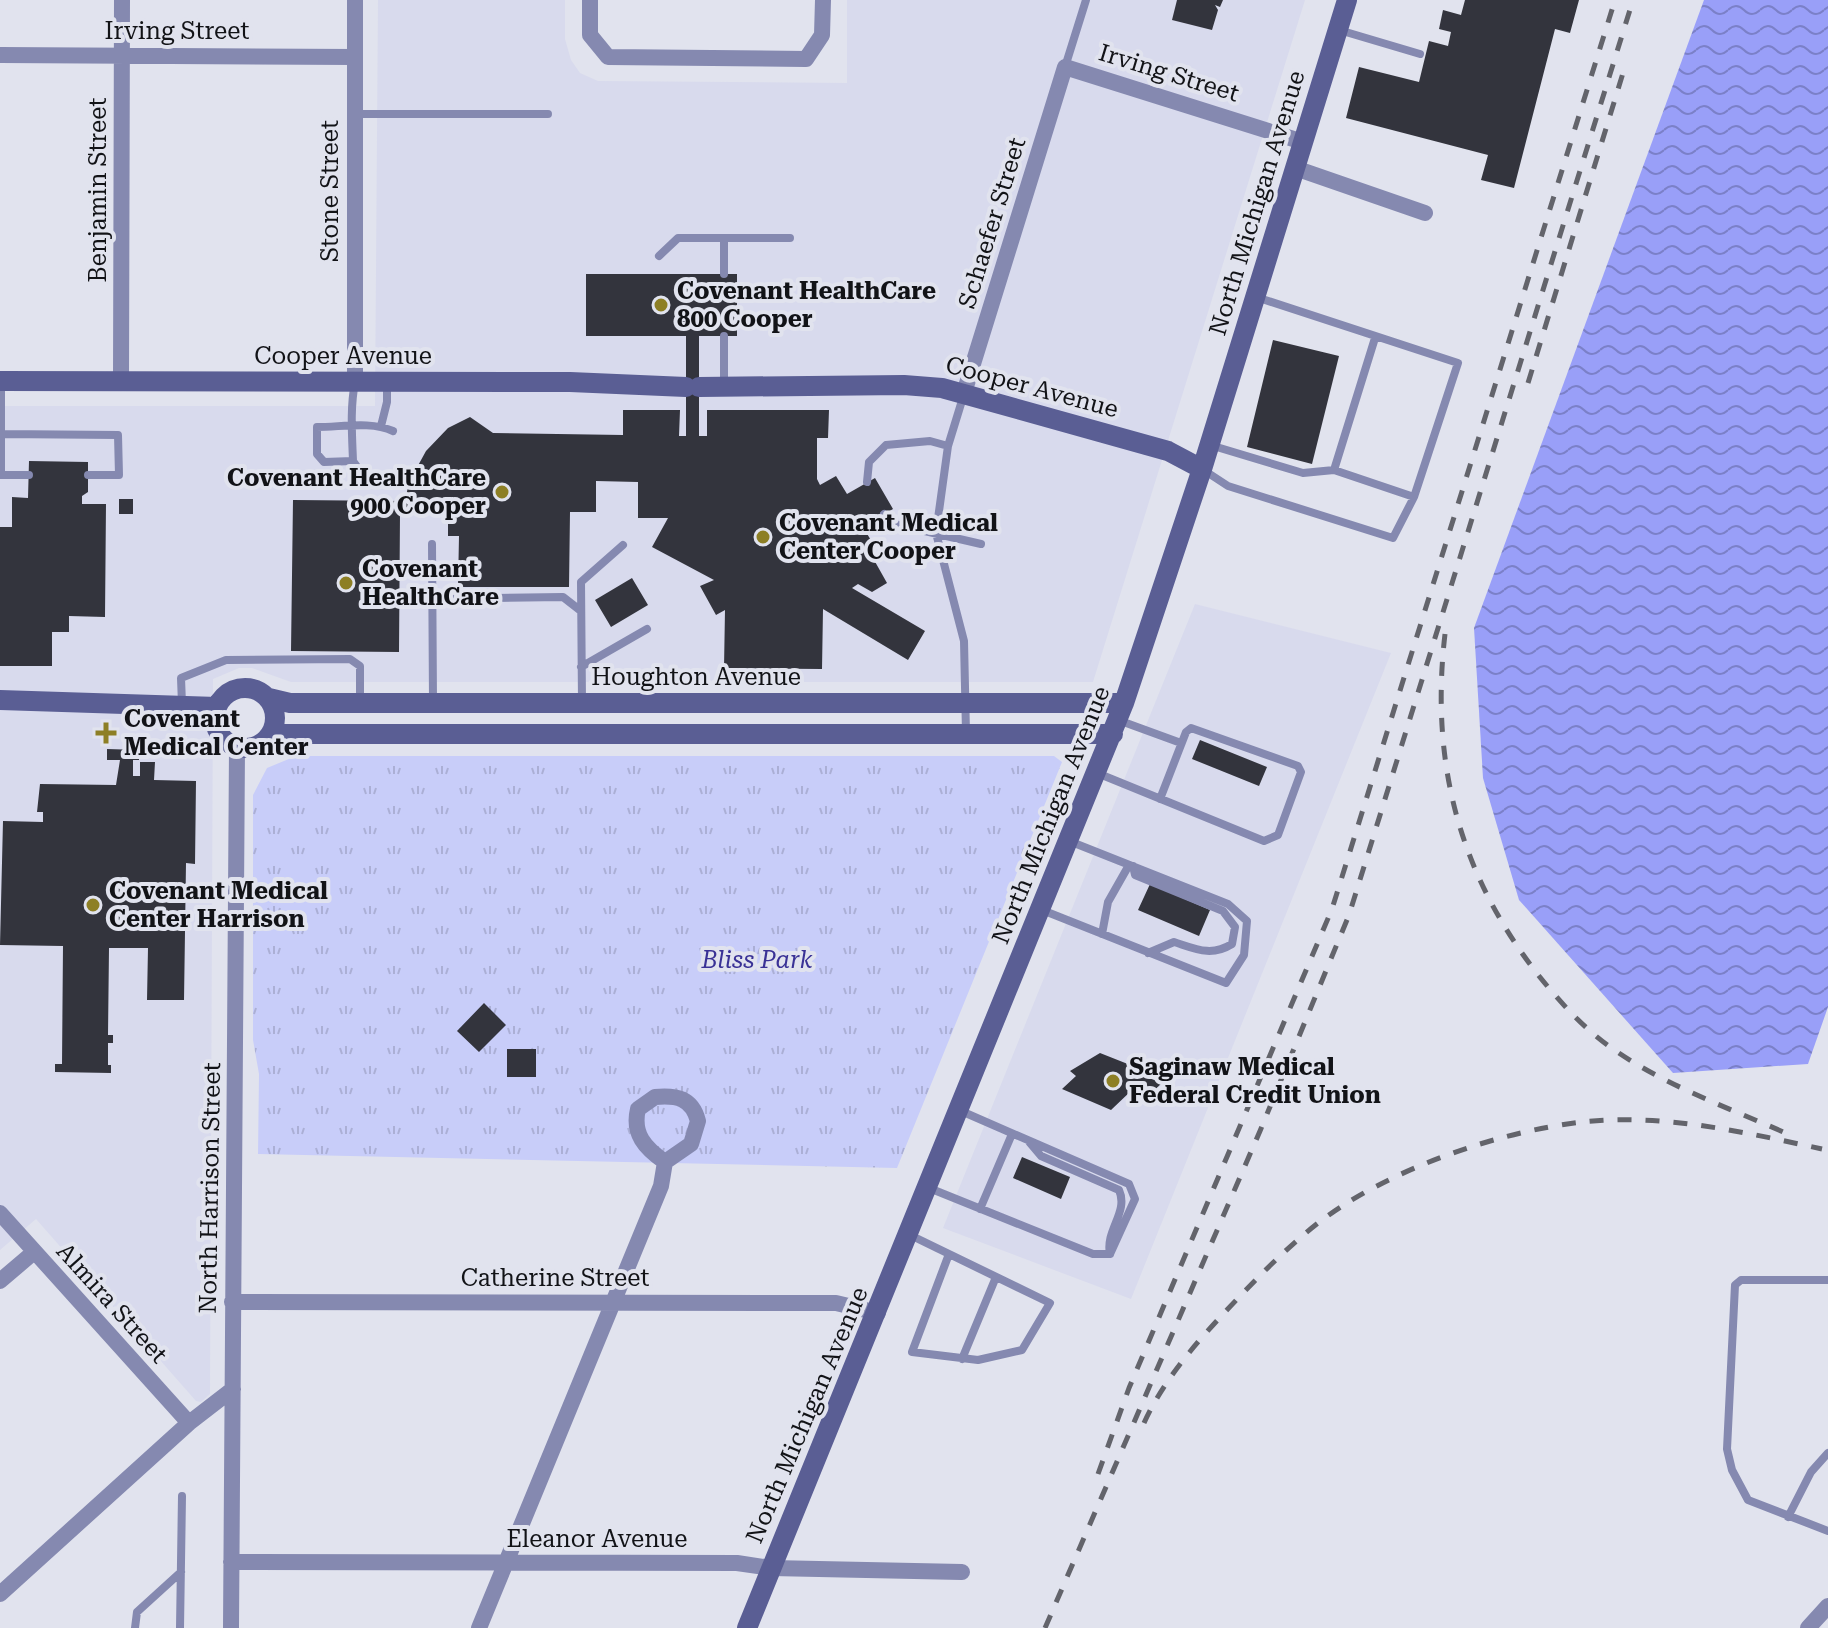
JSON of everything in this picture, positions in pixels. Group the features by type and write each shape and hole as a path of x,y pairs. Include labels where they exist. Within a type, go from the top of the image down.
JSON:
{"street":[{"name":"Benjamin Street","path":"121,381 122,0"},
{"name":"Stone Street","path":"355,0 355,382"},
{"path":"590,0 590,35 608,57 806,59 822,35 823,0"},
{"name":"North Michigan Avenue","path":"747,1628 910,1235 1118,719 1202,469 1347,0"},
{"name":"Irving Street","path":"0,55 354,57"},
{"name":"Irving Street","path":"1065,67 1303,142"},
{"name":"Schaefer Street","path":"964,393 1065,67"},
{"path":"1295,168 1425,213"},
{"name":"Cooper Avenue","path":"0,381 692,387 904,385 964,393 1168,451 1202,469"},
{"path":"246,688 269,698 276,722 271,734 252,748 237,748 221,737 216,721 217,707 225,696 246,688"},
{"name":"Houghton Avenue","path":"269,698 290,703 967,703 1118,719"},
{"path":"0,700 217,707"},
{"path":"271,734 966,733 1118,719"},
{"name":"North Harrison Street","path":"231,1628 237,748"},
{"path":"479,1628 661,1186 665,1162"},
{"name":"Almira Street","path":"0,1213 189,1423"},
{"path":"0,1281 34,1252"},
{"name":"Catherine Street","path":"232,1302 836,1303 878,1313"},
{"path":"0,1594 189,1423 233,1389"},
{"name":"Eleanor Avenue","path":"231,1562 737,1563 771,1568 962,1572"},
{"path":"1808,1628 1828,1606"}],"lane":[{"path":"1065,67 1086,0"},
{"path":"1338,29 1420,54"},
{"path":"354,114 548,114"},
{"path":"659,256 678,238 790,238"},
{"path":"724,238 724,274"},
{"path":"1202,469 1228,486 1393,538 1414,497 1458,363 1255,297"},
{"path":"724,336 724,387"},
{"path":"1334,470 1375,338"},
{"path":"0,381 0,475 29,475"},
{"path":"355,382 353,461 363,475 400,474"},
{"path":"381,426 387,402 387,382"},
{"path":"964,393 948,446 936,533 964,641 966,733"},
{"path":"353,461 324,462 317,454 317,427 381,426 393,431"},
{"path":"0,434 118,435 119,475 88,475"},
{"path":"867,482 869,462 886,445 917,441 948,446"},
{"path":"1209,445 1303,473 1334,470 1414,497"},
{"path":"884,514 890,523 981,544"},
{"path":"432,544 433,703"},
{"path":"582,703 581,582 623,545"},
{"path":"432,599 563,597 581,611"},
{"path":"581,667 647,629"},
{"path":"182,704 181,678 226,660 350,659 360,666 361,703"},
{"path":"1118,719 1181,743"},
{"path":"1097,773 1160,799 1264,841 1278,835 1301,776 1298,766 1198,728 1186,732 1160,799"},
{"path":"1041,910 1226,983 1244,955 1247,921 1228,904 1069,841"},
{"path":"1102,934 1108,902 1131,865"},
{"path":"1131,865 1135,875 1223,911 1235,927 1232,944 1221,950 1208,953 1174,942 1148,953"},
{"path":"960,1111 1129,1184 1135,1199 1110,1254"},
{"path":"980,1209 1012,1134"},
{"path":"1027,1139 1041,1156 1119,1190 1122,1207 1107,1241 1110,1254"},
{"path":"929,1188 1093,1254 1110,1254"},
{"path":"910,1235 1050,1303 1022,1350 978,1360 912,1352 949,1254"},
{"path":"962,1359 996,1277"},
{"path":"1828,1280 1741,1280 1735,1285 1730,1460 1748,1500 1828,1531"},
{"path":"1788,1517 1811,1472 1828,1453"},
{"path":"180,1628 182,1496"},
{"path":"135,1628 137,1612 181,1572"}],"shaded area":[{"name":"Covenant Medical Center","path":"378,0 565,0 565,39 571,60 580,73 598,81 847,83 847,0 1305,0 1093,682 291,682 252,668 239,668 213,679 210,1394 201,1402 196,1401 36,1219 0,1250 0,406 375,406"},
{"path":"1195,604 1391,653 1131,1299 943,1228"}],"green space":[{"name":"Bliss Park","path":"296,756 1054,756 1062,762 897,1168 258,1154 259,1074 253,1040 253,795 267,768"}],"water":[{"path":"1704,0 1828,0 1828,1007 1808,1064 1673,1073 1519,900 1483,778 1474,628"}],"building":[{"path":"1177,0 1223,0 1220,7 1215,5 1218,10 1212,30 1172,20"},
{"path":"1465,0 1579,0 1570,33 1555,29 1514,188 1481,180 1488,155 1346,118 1359,67 1419,82 1429,41 1448,46 1451,32 1439,29 1443,10 1461,15"},
{"path":"586,274 737,274 737,336 699,336 699,436 707,436 707,410 829,410 828,438 817,438 817,479 820,485 836,476 847,494 875,478 893,509 863,527 875,547 869,551 887,583 872,592 858,584 852,588 925,631 908,660 823,609 822,669 724,668 725,610 716,615 700,586 714,580 652,547 668,518 638,518 638,482 596,481 596,512 570,512 569,587 458,587 459,536 448,536 448,514 400,513 399,652 291,651 293,500 405,501 409,482 426,451 448,428 470,417 493,433 623,435 623,410 680,410 679,436 686,436 686,336 586,336"},
{"path":"1273,340 1339,356 1312,464 1247,447"},
{"path":"29,461 88,462 88,492 82,496 82,504 106,504 105,617 69,616 69,632 52,632 52,666 0,666 0,527 12,527 12,497 28,498"},
{"path":"119,499 133,499 133,514 119,514"},
{"path":"632,578 648,605 611,627 595,600"},
{"path":"1200,740 1267,767 1259,786 1192,759"},
{"name":"Covenant Medical Center Harrison","path":"107,749 139,750 139,760 133,760 133,776 140,776 140,762 155,762 154,780 196,781 195,864 186,863 184,1000 147,1000 148,948 109,948 108,1035 113,1035 113,1043 108,1043 108,1065 111,1065 111,1073 55,1072 55,1064 62,1064 63,946 0,945 3,821 43,822 43,812 37,812 40,784 116,785 120,760 107,760"},
{"path":"1150,884 1210,910 1199,936 1138,910"},
{"path":"484,1003 506,1025 479,1052 457,1031"},
{"path":"507,1049 536,1049 536,1077 507,1077"},
{"name":"Saginaw Medical Federal Credit Union","path":"1100,1053 1153,1074 1149,1078 1162,1083 1147,1097 1132,1090 1111,1110 1062,1089 1076,1076 1070,1071"},
{"path":"1022,1157 1070,1177 1061,1199 1013,1178"}],"railway":[{"path":"1098,1474 1129,1388 1332,909 1615,0"},
{"path":"1045,1628 1260,1131 1349,915 1633,0"},
{"path":"1528,383 1623,73"},
{"path":"1445,634 1441,681 1442,727 1456,815 1488,898 1511,937 1564,1006 1613,1049 1676,1085 1788,1134"},
{"path":"1144,1423 1160,1392 1191,1350 1294,1243 1346,1204 1409,1170 1479,1144 1514,1135 1549,1127 1612,1120 1703,1126 1822,1149"}],"place":[{"name":"Covenant HealthCare 800 Cooper","path":"661,305"},
{"name":"Covenant HealthCare 900 Cooper","path":"502,492"},
{"name":"Covenant Medical Center Cooper","path":"763,537"},
{"name":"Covenant HealthCare","path":"346,583"},
{"name":"Covenant Medical Center","path":"106,733"},
{"name":"Covenant Medical Center Harrison","path":"93,905"},
{"name":"Saginaw Medical Federal Credit Union","path":"1113,1081"}]}
